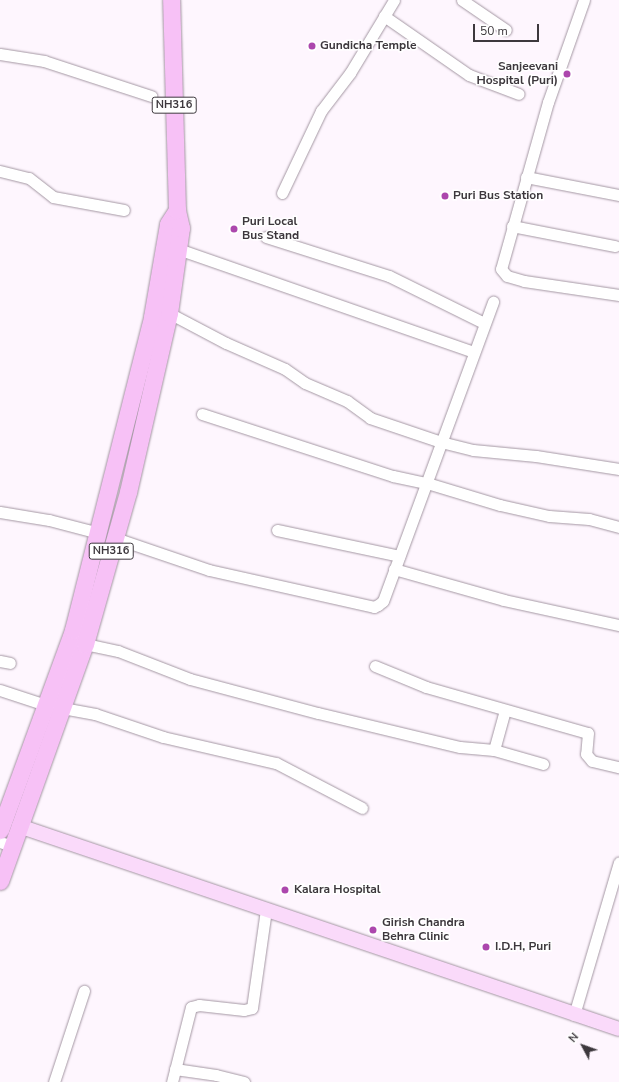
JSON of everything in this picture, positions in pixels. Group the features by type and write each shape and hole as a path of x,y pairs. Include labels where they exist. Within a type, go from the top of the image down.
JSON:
{"highway":[{"name":"NH316","path":"0,881 6,844 19,826 54,706 73,630 107,535 128,492 169,313 181,228 177,210 171,0"},
{"name":"NH316","path":"0,830 54,706 85,644 152,317 168,224 177,210"}],"main road":[{"path":"19,826 619,1029"}],"street":[{"path":"282,193 321,111 350,73 394,0"},
{"path":"462,0 506,30"},
{"path":"584,0 557,73 501,264 501,269 507,276 524,281 619,295"},
{"path":"384,16 469,75 519,94"},
{"path":"0,54 44,61 151,96"},
{"path":"0,171 28,178 53,197 124,210"},
{"path":"526,177 619,195"},
{"path":"512,226 615,246"},
{"path":"266,237 389,276 484,324"},
{"path":"178,249 474,352"},
{"path":"0,512 49,520 107,535 209,570 374,607 383,601 493,302"},
{"path":"169,313 226,343 285,369 305,383 347,401 370,418 441,442 473,450 536,456 619,469"},
{"path":"202,414 393,476 427,482 500,505 549,516 589,519 619,527"},
{"path":"277,530 399,556"},
{"path":"394,569 504,600 619,625"},
{"path":"85,644 118,651 190,679 318,713 460,747 494,750 543,764"},
{"path":"375,666 426,687 588,733 586,754 592,761 619,767"},
{"path":"0,690 54,706 95,714 163,737 276,763 362,808"},
{"path":"494,750 505,710"},
{"path":"574,1015 619,862"},
{"path":"172,1082 191,1007 199,1005 244,1010 252,1008 266,910"},
{"path":"54,1082 84,991"},
{"path":"175,1069 216,1075 244,1082"}],"place":[{"name":"Gundicha Temple","path":"312,46"},
{"name":"Sanjeevani Hospital (Puri)","path":"567,74"},
{"name":"Puri Bus Station","path":"445,196"},
{"name":"Puri Local Bus Stand","path":"234,229"},
{"name":"Kalara Hospital","path":"285,890"},
{"name":"Girish Chandra Behra Clinic","path":"373,930"},
{"name":"I.D.H, Puri","path":"486,947"}]}
